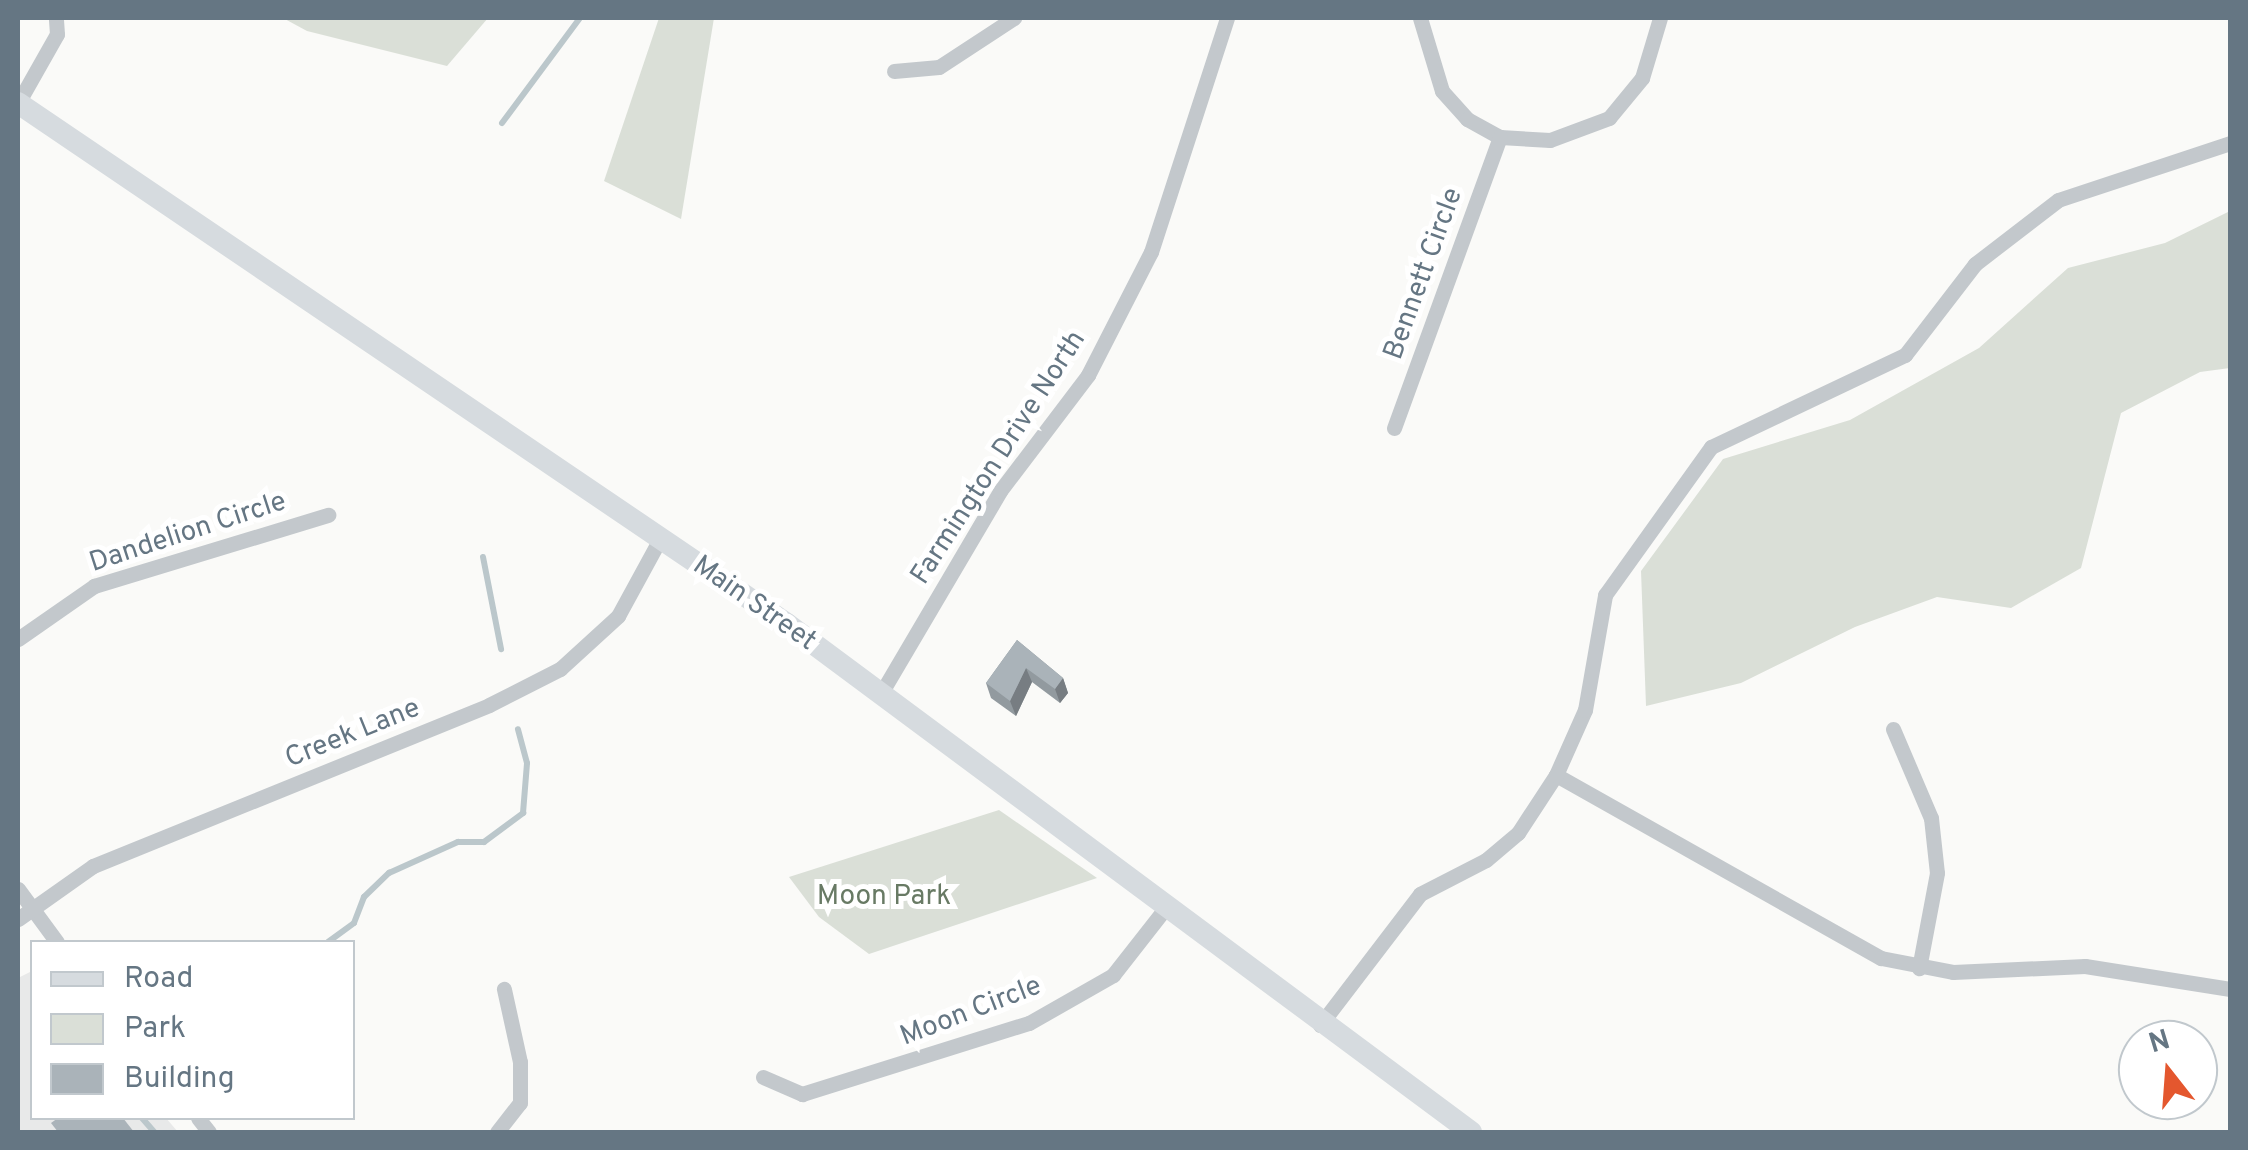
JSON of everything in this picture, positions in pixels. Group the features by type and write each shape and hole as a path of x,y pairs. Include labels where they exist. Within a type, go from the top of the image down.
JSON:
{"main road":[{"name":"Main Street","path":"18,103 660,539 880,695 1164,910 1471,1132"}],"street":[{"path":"18,103 57,34 56,18"},
{"path":"894,72 939,68 1014,18"},
{"name":"Farmington Drive North","path":"880,695 1000,491 1088,375 1151,252 1187,157 1227,18"},
{"path":"1420,18 1442,91 1467,119 1500,137 1550,140 1609,118 1642,78 1660,18"},
{"name":"Bennett Circle","path":"1394,428 1500,137"},
{"path":"1320,1025 1420,894 1486,860 1518,833 1556,775 1585,710 1606,595 1711,447 1905,356 1975,264 2058,200 2230,143"},
{"name":"Dandelion Circle","path":"18,640 94,586 328,515"},
{"name":"Creek Lane","path":"18,919 31,906 93,866 490,705 560,669 618,616 660,539"},
{"path":"1893,729 1932,818 1936,854 1919,968"},
{"path":"1556,775 1882,958 1919,968 2084,966 2230,988"},
{"path":"18,889 56,940"},
{"name":"Moon Circle","path":"763,1077 802,1094 1028,1022 1113,975 1164,910"},
{"path":"497,1132 520,1104 520,1062 504,989"}],"shaded area":[{"path":"30,972 30,1120 168,1120 178,1132 18,1132 18,978"}],"green space":[{"path":"283,18 488,18 447,66 307,31"},
{"path":"659,18 714,18 681,219 604,181"},
{"path":"2230,211 2230,368 2200,372 2121,413 2081,568 2011,608 1937,597 1855,627 1741,683 1646,706 1641,571 1723,459 1850,420 1979,348 2068,268 2165,243"},
{"name":"Moon Park","path":"999,810 1097,878 869,954 819,917 789,877"}],"building":[{"path":"1017,640 1063,678 1055,689 1026,668 1010,701 986,683"},
{"path":"125,1120 134,1132 58,1132 51,1123"}],"waterway":[{"path":"502,123 580,18"},
{"path":"483,557 501,649"},
{"path":"331,940 354,923 364,897 389,873 458,842 484,842 523,813 527,763 518,729"},
{"path":"144,1120 154,1132"}]}
